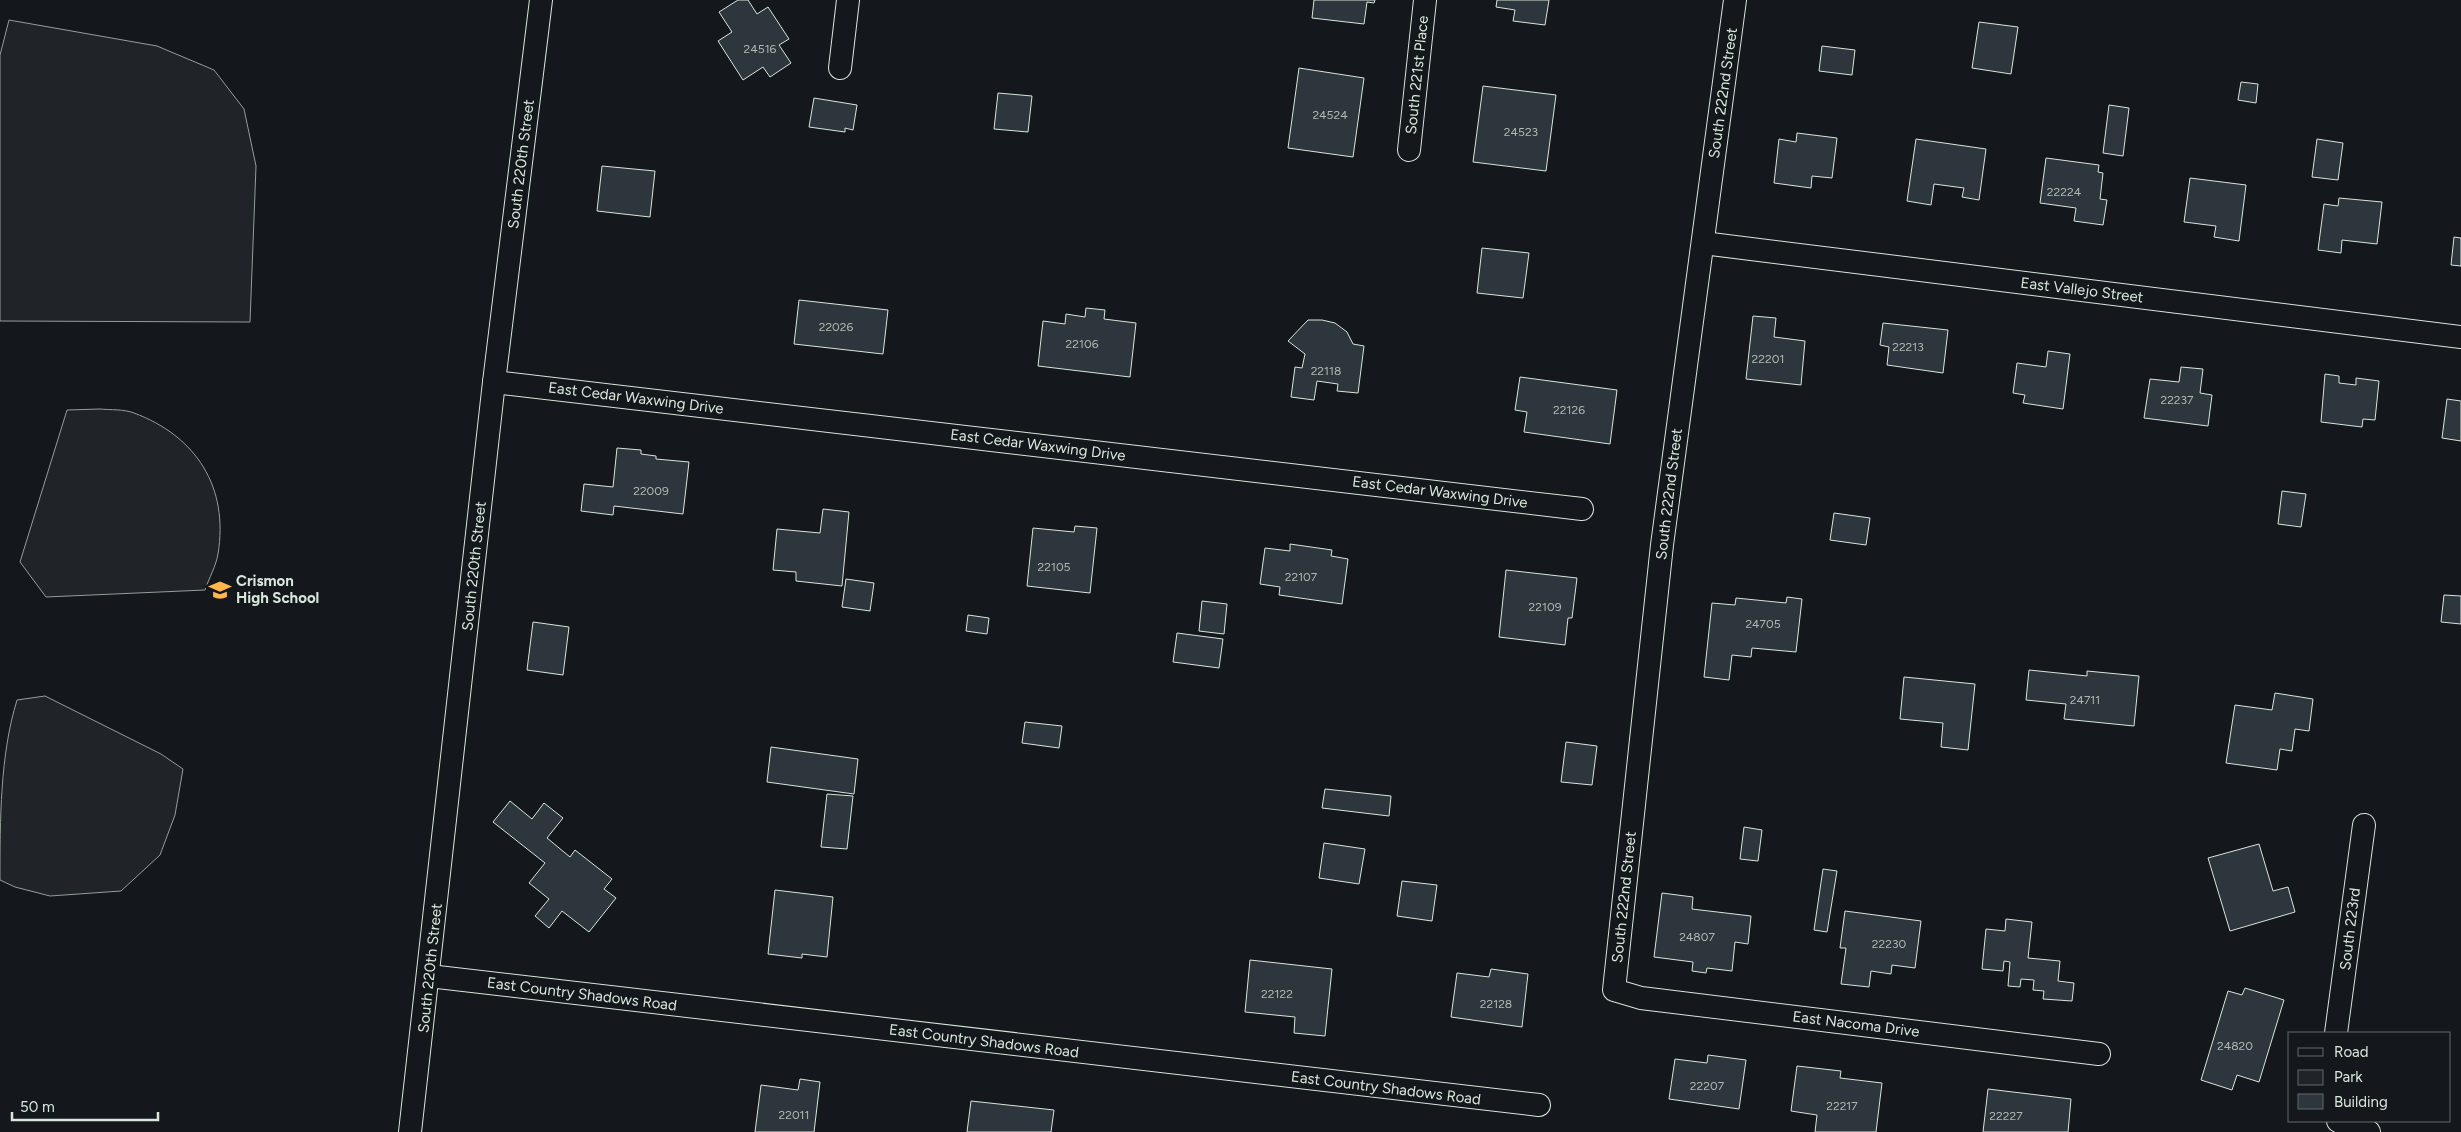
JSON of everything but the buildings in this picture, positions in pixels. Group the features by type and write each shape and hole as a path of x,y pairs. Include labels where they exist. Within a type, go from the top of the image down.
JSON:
{"street":[{"name":"South 220th Street","path":"410,1132 429,976 494,382 541,0"},
{"path":"840,68 848,0"},
{"name":"South 221st Place","path":"1409,150 1425,0"},
{"name":"South 222nd Street","path":"1614,990 1662,546 1735,0"},
{"name":"East Vallejo Street","path":"1703,243 2461,337"},
{"name":"East Cedar Waxwing Drive","path":"494,382 1582,509"},
{"name":"South 223rd","path":"2336,1032 2364,825"},
{"name":"East Country Shadows Road","path":"429,976 1539,1105"},
{"name":"East Nacoma Drive","path":"1614,990 1641,998 2099,1054"},
{"path":"2340,1122 2355,1130 2370,1132"}],"green space":[{"path":"9,20 157,46 214,70 244,109 256,166 250,322 0,321 0,55"},
{"path":"100,409 134,413 156,423 175,435 191,450 203,467 213,486 218,507 220,530 217,558 205,590 46,597 20,562 67,410"},
{"path":"45,696 161,754 183,769 175,815 160,855 121,891 50,896 15,887 0,880 2,788 11,721 17,700"}],"place":[{"name":"Crismon High School","path":"220,590"}]}
